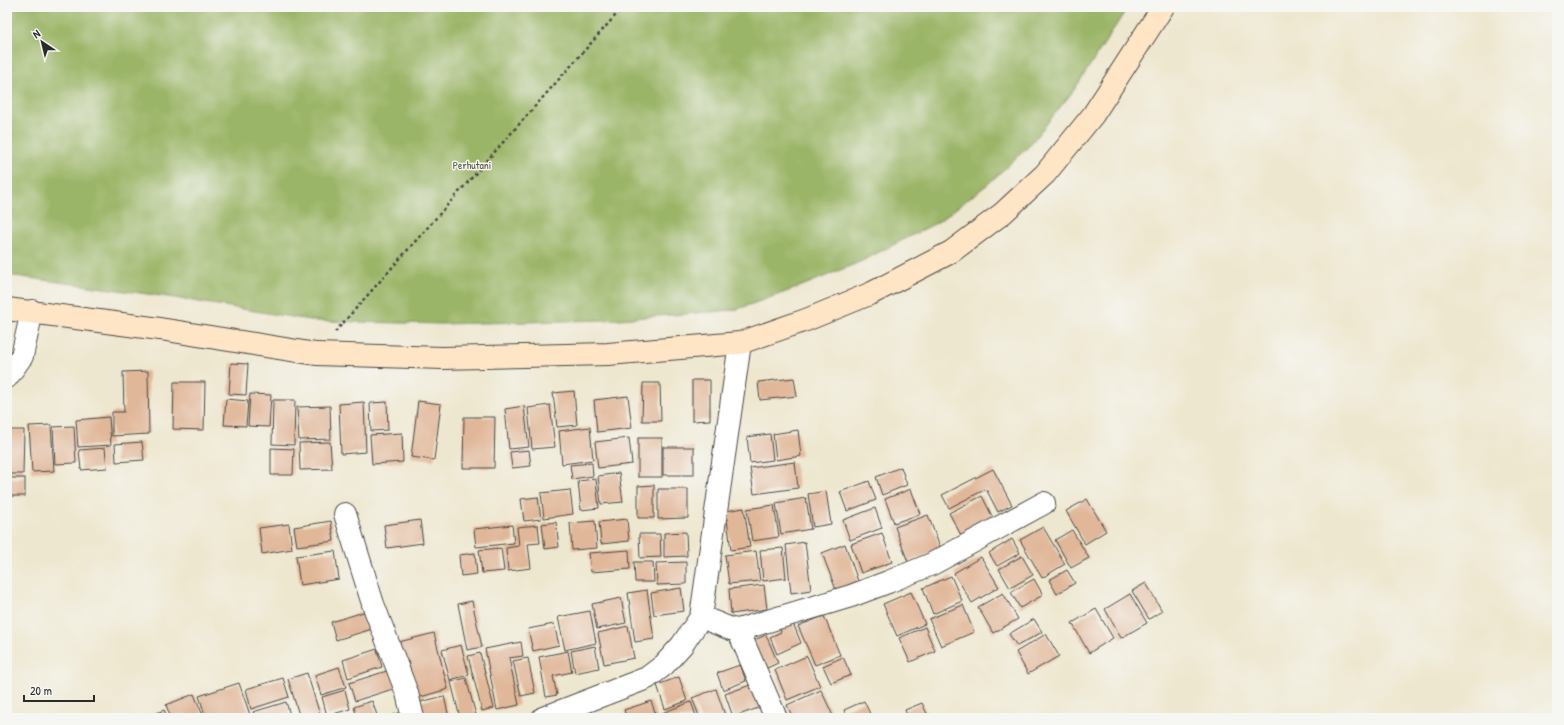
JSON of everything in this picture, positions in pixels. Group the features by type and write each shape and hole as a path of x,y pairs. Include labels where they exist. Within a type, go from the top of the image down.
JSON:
{"main road":[{"path":"7,308 160,329 316,354 443,358 608,354 740,343 806,320 872,292 951,252 1003,213 1045,174 1093,115 1163,7"}],"street":[{"path":"7,377 22,356 32,312"},
{"path":"543,718 647,678 664,665 682,645 701,617 740,343"},
{"path":"701,617 731,629 738,630 851,596 932,564 1044,503"},
{"path":"345,514 373,604 407,693 413,718"},
{"path":"738,630 776,718"}],"path":[{"path":"316,354 623,7"}],"green space":[{"name":"Perhutani","path":"7,7 1128,7 1074,90 1028,147 988,184 938,222 862,261 797,288 735,310 606,320 442,324 316,321 162,296 7,275"}],"building":[{"path":"231,363 248,364 246,395 229,394"},
{"path":"148,371 149,434 112,436 112,412 124,412 123,372"},
{"path":"794,378 797,396 760,400 758,382"},
{"path":"692,380 710,380 710,420 692,421"},
{"path":"174,382 205,382 204,430 173,429"},
{"path":"643,383 660,383 661,421 642,421"},
{"path":"574,391 577,425 557,427 553,393"},
{"path":"250,394 271,395 269,427 248,426"},
{"path":"628,396 632,428 597,432 594,400"},
{"path":"226,399 248,401 246,426 224,425"},
{"path":"273,400 295,400 294,445 272,444"},
{"path":"418,401 441,404 434,460 411,457"},
{"path":"364,402 366,452 341,454 339,404"},
{"path":"387,402 388,430 371,431 370,403"},
{"path":"550,405 555,447 532,449 528,408"},
{"path":"330,406 331,439 299,440 297,407"},
{"path":"524,406 529,447 509,449 505,409"},
{"path":"109,417 111,445 78,447 76,420"},
{"path":"464,417 495,417 494,468 463,468"},
{"path":"51,425 54,471 32,472 29,426"},
{"path":"74,426 76,463 55,464 53,427"},
{"path":"590,427 593,460 562,464 559,431"},
{"path":"7,430 24,430 23,474 7,474"},
{"path":"798,430 801,456 776,460 773,434"},
{"path":"402,433 403,462 372,464 370,435"},
{"path":"770,434 773,460 750,463 747,437"},
{"path":"629,438 632,464 598,468 595,442"},
{"path":"638,438 662,438 662,477 638,477"},
{"path":"142,442 144,460 116,462 115,444"},
{"path":"330,442 332,469 300,470 299,443"},
{"path":"663,447 694,447 694,475 663,475"},
{"path":"105,448 107,468 81,470 79,450"},
{"path":"271,448 294,449 293,475 271,475"},
{"path":"529,450 531,466 512,468 510,452"},
{"path":"795,462 798,488 754,494 750,468"},
{"path":"592,463 593,476 572,479 570,465"},
{"path":"901,467 907,485 882,495 876,477"},
{"path":"993,469 1012,505 998,512 986,489 949,508 942,495"},
{"path":"619,473 623,502 601,504 598,476"},
{"path":"7,478 25,478 25,496 7,496"},
{"path":"596,479 599,508 581,510 578,481"},
{"path":"869,481 876,500 847,511 840,492"},
{"path":"654,485 654,518 638,518 638,486"},
{"path":"658,489 688,489 688,518 658,519"},
{"path":"911,489 920,514 894,523 885,499"},
{"path":"570,490 573,514 544,518 541,493"},
{"path":"826,491 831,524 813,527 808,494"},
{"path":"982,496 994,520 962,537 949,513"},
{"path":"538,497 541,519 524,521 521,499"},
{"path":"806,498 811,529 781,534 776,503"},
{"path":"1087,499 1106,531 1085,544 1066,511"},
{"path":"774,505 779,537 752,541 747,509"},
{"path":"744,508 750,547 731,550 726,511"},
{"path":"875,508 882,528 850,540 843,520"},
{"path":"928,515 941,550 908,562 895,527"},
{"path":"627,519 629,541 601,544 599,522"},
{"path":"420,520 423,543 387,548 384,525"},
{"path":"331,521 334,541 297,546 294,527"},
{"path":"595,521 597,548 572,550 570,523"},
{"path":"556,522 559,547 545,549 542,524"},
{"path":"289,524 292,549 262,554 259,528"},
{"path":"512,525 514,543 476,547 474,529"},
{"path":"538,525 540,543 528,544 531,568 508,571 506,548 519,546 517,527"},
{"path":"1043,527 1065,564 1042,578 1020,540"},
{"path":"1072,530 1089,558 1071,568 1055,540"},
{"path":"686,532 687,556 664,557 664,533"},
{"path":"882,533 892,562 861,573 851,544"},
{"path":"639,534 660,534 661,557 640,558"},
{"path":"1012,539 1020,553 997,566 989,553"},
{"path":"805,542 811,590 791,593 786,545"},
{"path":"845,544 858,581 836,590 822,553"},
{"path":"501,548 504,571 482,573 479,550"},
{"path":"783,548 786,578 763,581 760,550"},
{"path":"629,550 630,569 591,572 589,553"},
{"path":"335,551 339,579 300,585 296,556"},
{"path":"756,551 760,581 729,584 725,555"},
{"path":"475,553 477,574 461,576 459,555"},
{"path":"1022,556 1033,575 1010,588 999,569"},
{"path":"981,557 999,587 972,603 954,573"},
{"path":"634,562 653,562 654,582 635,582"},
{"path":"686,562 686,584 657,585 656,563"},
{"path":"1067,570 1075,583 1057,594 1049,580"},
{"path":"951,576 962,601 933,614 923,588"},
{"path":"1034,579 1043,595 1020,608 1011,592"},
{"path":"1146,583 1162,611 1149,619 1132,591"},
{"path":"764,585 767,609 731,614 729,589"},
{"path":"681,588 684,611 654,615 651,593"},
{"path":"647,590 654,639 635,642 628,593"},
{"path":"911,592 925,624 897,636 883,604"},
{"path":"1003,593 1018,619 993,633 978,607"},
{"path":"1130,594 1147,623 1121,638 1105,609"},
{"path":"621,598 626,623 597,629 592,604"},
{"path":"472,601 482,647 467,650 458,604"},
{"path":"963,605 974,632 941,646 929,619"},
{"path":"1096,609 1113,638 1089,653 1072,623"},
{"path":"367,611 372,629 336,640 331,622"},
{"path":"590,611 596,643 565,650 558,617"},
{"path":"824,616 840,655 815,665 798,626"},
{"path":"791,618 801,643 777,654 770,637 781,632 778,624"},
{"path":"1034,619 1042,632 1017,646 1009,634"},
{"path":"554,624 559,645 533,651 528,629"},
{"path":"628,626 634,658 604,664 598,633"},
{"path":"925,627 935,651 910,662 899,638"},
{"path":"434,633 448,689 417,698 408,661 400,663 395,643"},
{"path":"1046,634 1059,656 1028,674 1016,652"},
{"path":"766,635 778,663 765,669 752,641"},
{"path":"521,642 523,656 509,658 519,705 497,710 485,649"},
{"path":"461,645 469,675 450,680 442,650"},
{"path":"595,646 599,668 575,673 571,651"},
{"path":"377,649 382,667 348,678 343,660"},
{"path":"568,651 572,672 553,676 557,695 546,697 539,657"},
{"path":"480,653 494,708 482,711 468,656"},
{"path":"807,656 820,686 787,700 775,670"},
{"path":"843,657 851,675 831,683 823,666"},
{"path":"528,658 535,693 521,696 513,661"},
{"path":"740,665 746,681 723,690 717,673"},
{"path":"339,667 346,687 321,695 315,675"},
{"path":"393,669 399,687 355,701 349,683"},
{"path":"307,673 321,718 300,718 288,679"},
{"path":"679,677 687,701 665,709 657,685"},
{"path":"283,678 289,697 251,709 246,689"},
{"path":"466,678 476,715 460,718 451,682"},
{"path":"239,683 250,715 241,718 206,718 199,696"},
{"path":"756,683 764,706 733,717 725,694"},
{"path":"716,689 726,718 700,718 692,698"},
{"path":"345,690 350,709 327,716 322,697"},
{"path":"821,690 834,718 793,718 787,705"},
{"path":"194,694 204,718 171,718 166,705"},
{"path":"444,696 449,718 420,718 416,703"},
{"path":"372,701 378,718 357,718 354,707"},
{"path":"651,701 657,718 627,718 624,710"},
{"path":"864,701 872,718 847,718 844,710"},
{"path":"286,702 291,718 255,718 253,712"},
{"path":"691,702 697,718 664,718 662,713"},
{"path":"922,703 929,718 908,718 905,710"},
{"path":"164,710 168,718 144,718"},
{"path":"407,710 409,718 385,718"}]}
